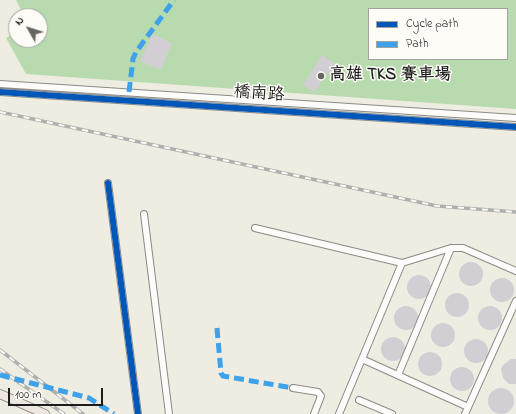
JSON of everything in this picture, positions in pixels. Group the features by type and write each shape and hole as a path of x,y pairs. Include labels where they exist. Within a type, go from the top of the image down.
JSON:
{"main road":[{"path":"0,394 45,414"}],"street":[{"name":"橋南路","path":"0,84 516,118"},
{"name":"橋南路","path":"0,92 516,127"},
{"path":"108,183 138,414"},
{"path":"144,214 169,414"},
{"path":"255,228 402,263 451,248 463,248 516,270"},
{"path":"398,375 451,248"},
{"path":"339,414 402,263"},
{"path":"465,414 514,309 516,301"},
{"path":"362,359 468,407"},
{"path":"293,388 318,392 321,396 314,414"},
{"path":"359,400 392,414"}],"green space":[{"path":"16,0 516,0 516,109 26,74 12,48 48,48 48,8 20,8"}],"building":[{"path":"152,34 172,43 161,70 140,61"},
{"path":"322,55 343,69 337,79 327,72 315,92 303,85"},
{"path":"471,262 476,263 482,269 482,279 476,285 471,286 466,285 460,279 459,274 460,269 466,263"},
{"path":"419,275 427,279 431,287 427,295 419,299 411,295 407,287 411,279"},
{"path":"502,278 511,281 514,290 511,299 502,302 493,299 490,290 493,281"},
{"path":"457,293 462,294 468,300 468,310 462,316 457,317 452,316 446,310 445,305 446,300 452,294"},
{"path":"406,306 414,310 418,318 414,326 406,330 398,326 394,318 398,310"},
{"path":"490,306 495,307 501,313 501,323 495,329 490,330 485,329 479,323 478,318 479,313 485,307"},
{"path":"443,323 451,327 455,335 451,343 443,347 435,343 431,335 435,327"},
{"path":"393,337 401,341 405,349 401,357 393,361 385,357 381,349 385,341"},
{"path":"476,339 484,343 488,351 484,359 476,363 468,359 464,351 468,343"},
{"path":"430,352 435,353 441,359 441,369 435,375 430,376 425,375 419,369 418,364 419,359 425,353"},
{"path":"511,359 516,359 516,384 509,384 503,378 501,369 503,365"},
{"path":"462,367 467,368 473,374 473,384 467,390 462,391 457,390 451,384 450,379 451,374 457,368"},
{"path":"501,388 510,392 514,401 510,410 501,414 492,410 488,401 492,392"}],"railway":[{"path":"0,112 437,206 516,212"},
{"path":"0,350 83,414"},
{"path":"0,369 64,414"}],"marked path":[{"path":"129,92 133,59 136,52 174,0"},
{"path":"217,328 221,373 223,376 293,388"},
{"path":"0,375 89,398 114,414"}],"cycle path":[{"path":"0,92 516,127"},
{"path":"108,183 138,414"}],"place":[{"name":"高雄 TKS 賽車場","path":"321,76"}]}
